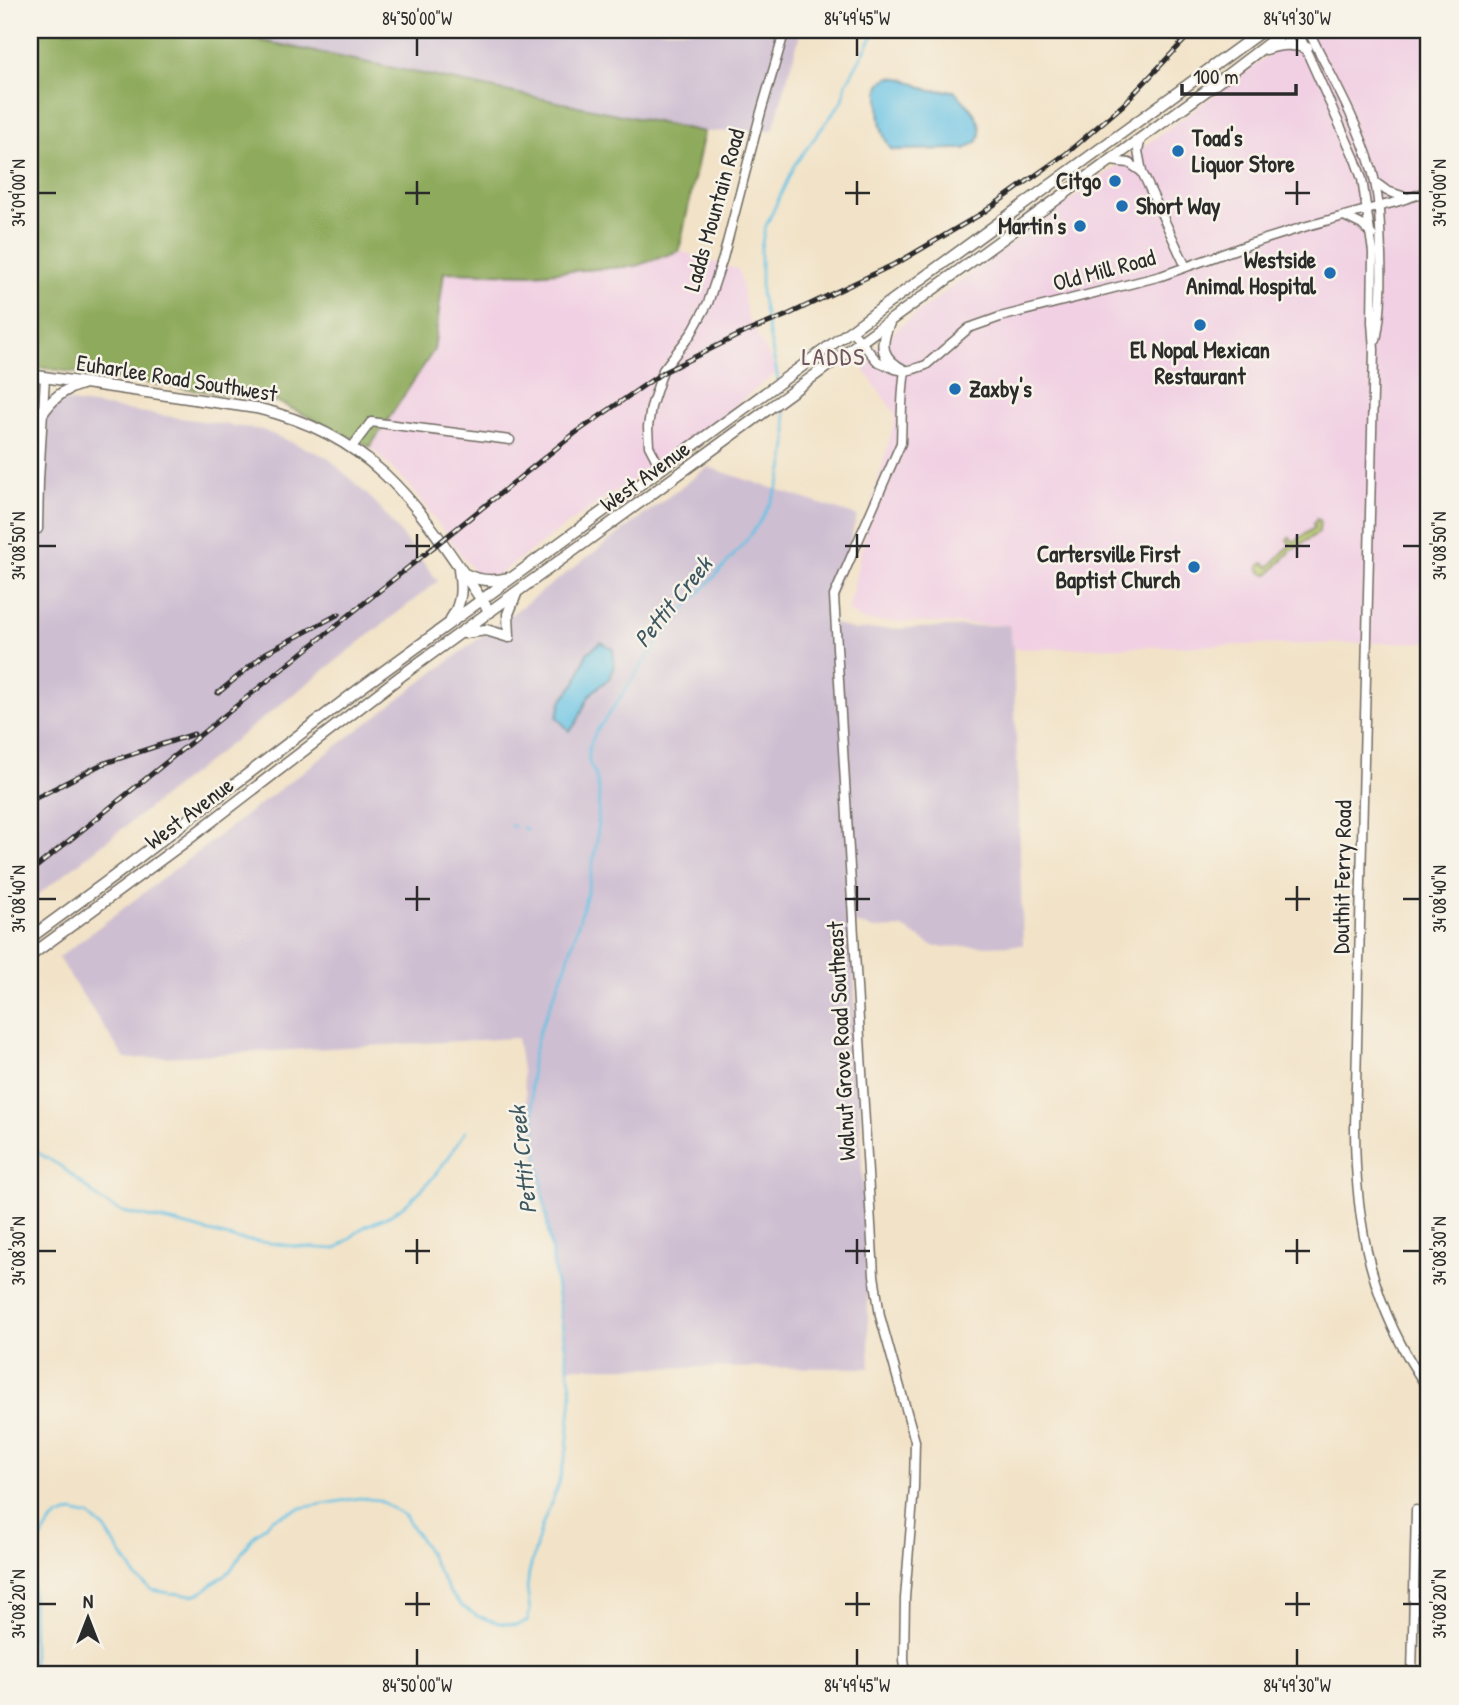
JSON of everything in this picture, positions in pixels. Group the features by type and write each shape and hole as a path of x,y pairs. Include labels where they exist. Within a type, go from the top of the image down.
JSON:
{"main road":[{"name":"West Avenue","path":"30,956 166,856 328,730 1286,30"},
{"name":"West Avenue","path":"30,938 358,690 1259,32"},
{"path":"1259,51 1284,44 1307,48"},
{"path":"890,321 883,342 885,354 895,366 905,371"},
{"name":"Euharlee Road Southwest","path":"30,375 237,405 272,412 312,425 352,447 381,469 407,495 490,612"},
{"path":"43,414 59,394 86,383"},
{"path":"461,569 480,580 512,577"},
{"path":"449,623 460,600 461,569"},
{"path":"457,636 486,630 509,637 508,614 518,592"}],"street":[{"name":"Ladds Mountain Road","path":"661,469 649,446 651,407 663,370 691,334 708,303 723,258 785,30"},
{"name":"Douthit Ferry Road","path":"1297,30 1355,159 1362,179 1372,235 1374,351 1355,1167 1360,1222 1373,1277 1402,1346 1429,1390"},
{"name":"Douthit Ferry Road","path":"1308,30 1357,132 1376,183 1381,290 1379,327 1374,351"},
{"path":"1141,138 1138,156 1142,172 1186,267"},
{"path":"1110,161 1129,163 1142,172"},
{"path":"1376,183 1387,191 1408,198"},
{"name":"Old Mill Road","path":"905,371 926,365 969,328 1000,317 1131,284 1244,246 1429,191"},
{"path":"1343,216 1362,225 1372,235"},
{"path":"851,330 877,361 905,371"},
{"name":"Walnut Grove Road Southeast","path":"905,371 901,396 901,443 834,596 873,1275 880,1316 915,1441 905,1598 906,1675"},
{"path":"38,529 38,480 45,377"},
{"path":"352,447 371,422 510,440"},
{"path":"1412,1675 1416,1510"}],"shaded area":[{"path":"209,30 801,30 773,130 704,132"},
{"path":"1303,30 1429,30 1429,642 1013,649 1009,625 863,621 848,611 868,518 896,415 859,363 903,324 948,290"},
{"path":"679,251 739,270 747,315 777,372 683,447 586,511 505,570 495,576 475,573 409,485 370,447 434,350 444,272 532,274 636,266"},
{"path":"30,396 262,430 327,457 375,502 438,581 30,901"},
{"path":"708,467 857,516 827,621 854,630 1009,625 1013,649 1023,945 935,947 903,928 874,929 852,922 870,1368 568,1367 517,1038 125,1059 58,958"}],"green space":[{"path":"30,30 209,30 704,132 679,251 636,266 532,274 444,272 434,350 370,447 278,402 30,366"},
{"path":"1316,519 1320,520 1319,532 1291,551 1269,574 1262,573 1259,567 1261,564 1269,567 1290,545 1287,539 1290,537 1294,542 1314,528"}],"water":[{"path":"891,77 905,79 928,90 954,91 970,107 978,120 978,141 965,149 891,149 881,128 879,88 884,80"},
{"path":"601,642 613,649 612,674 589,697 569,731 557,717 562,700 576,682 587,653"}],"waterway":[{"name":"Pettit Creek","path":"778,379 761,294 761,248 765,228 795,164 843,100 846,84 876,30"},
{"name":"Pettit Creek","path":"33,1675 32,1569 36,1547 50,1524 58,1517 73,1512 90,1516 105,1529 137,1578 152,1590 193,1595 202,1592 230,1571 251,1539 272,1519 300,1508 359,1498 379,1500 405,1516 450,1593 462,1606 477,1616 499,1623 516,1625 527,1622 530,1611 527,1588 529,1573 542,1525 558,1486 567,1449 572,1395 538,1157 531,1086 532,1060 539,1032 566,966 588,890 597,841 599,791 589,762 589,748 595,733 658,642 728,562 764,515 777,489 785,461 787,429 782,402"},
{"path":"30,1148 62,1167 103,1202 123,1212 236,1239 336,1249 364,1227 391,1215 410,1201 430,1181 466,1131"}],"railway":[{"path":"30,872 574,434 662,373 899,262 981,214 1067,153 1123,105 1194,30"},
{"path":"218,693 266,653 339,614"},
{"path":"30,801 102,764 194,734"}],"place":[{"name":"Toad's Liquor Store","path":"1178,151"},
{"name":"Citgo","path":"1115,181"},
{"name":"Short Way","path":"1122,206"},
{"name":"Martin's","path":"1080,226"},
{"name":"Westside Animal Hospital","path":"1330,273"},
{"name":"El Nopal Mexican Restaurant","path":"1200,325"},
{"name":"Zaxby's","path":"955,389"},
{"name":"Cartersville First Baptist Church","path":"1194,567"}],"district":[{"name":"LADDS","path":"834,357"}]}
